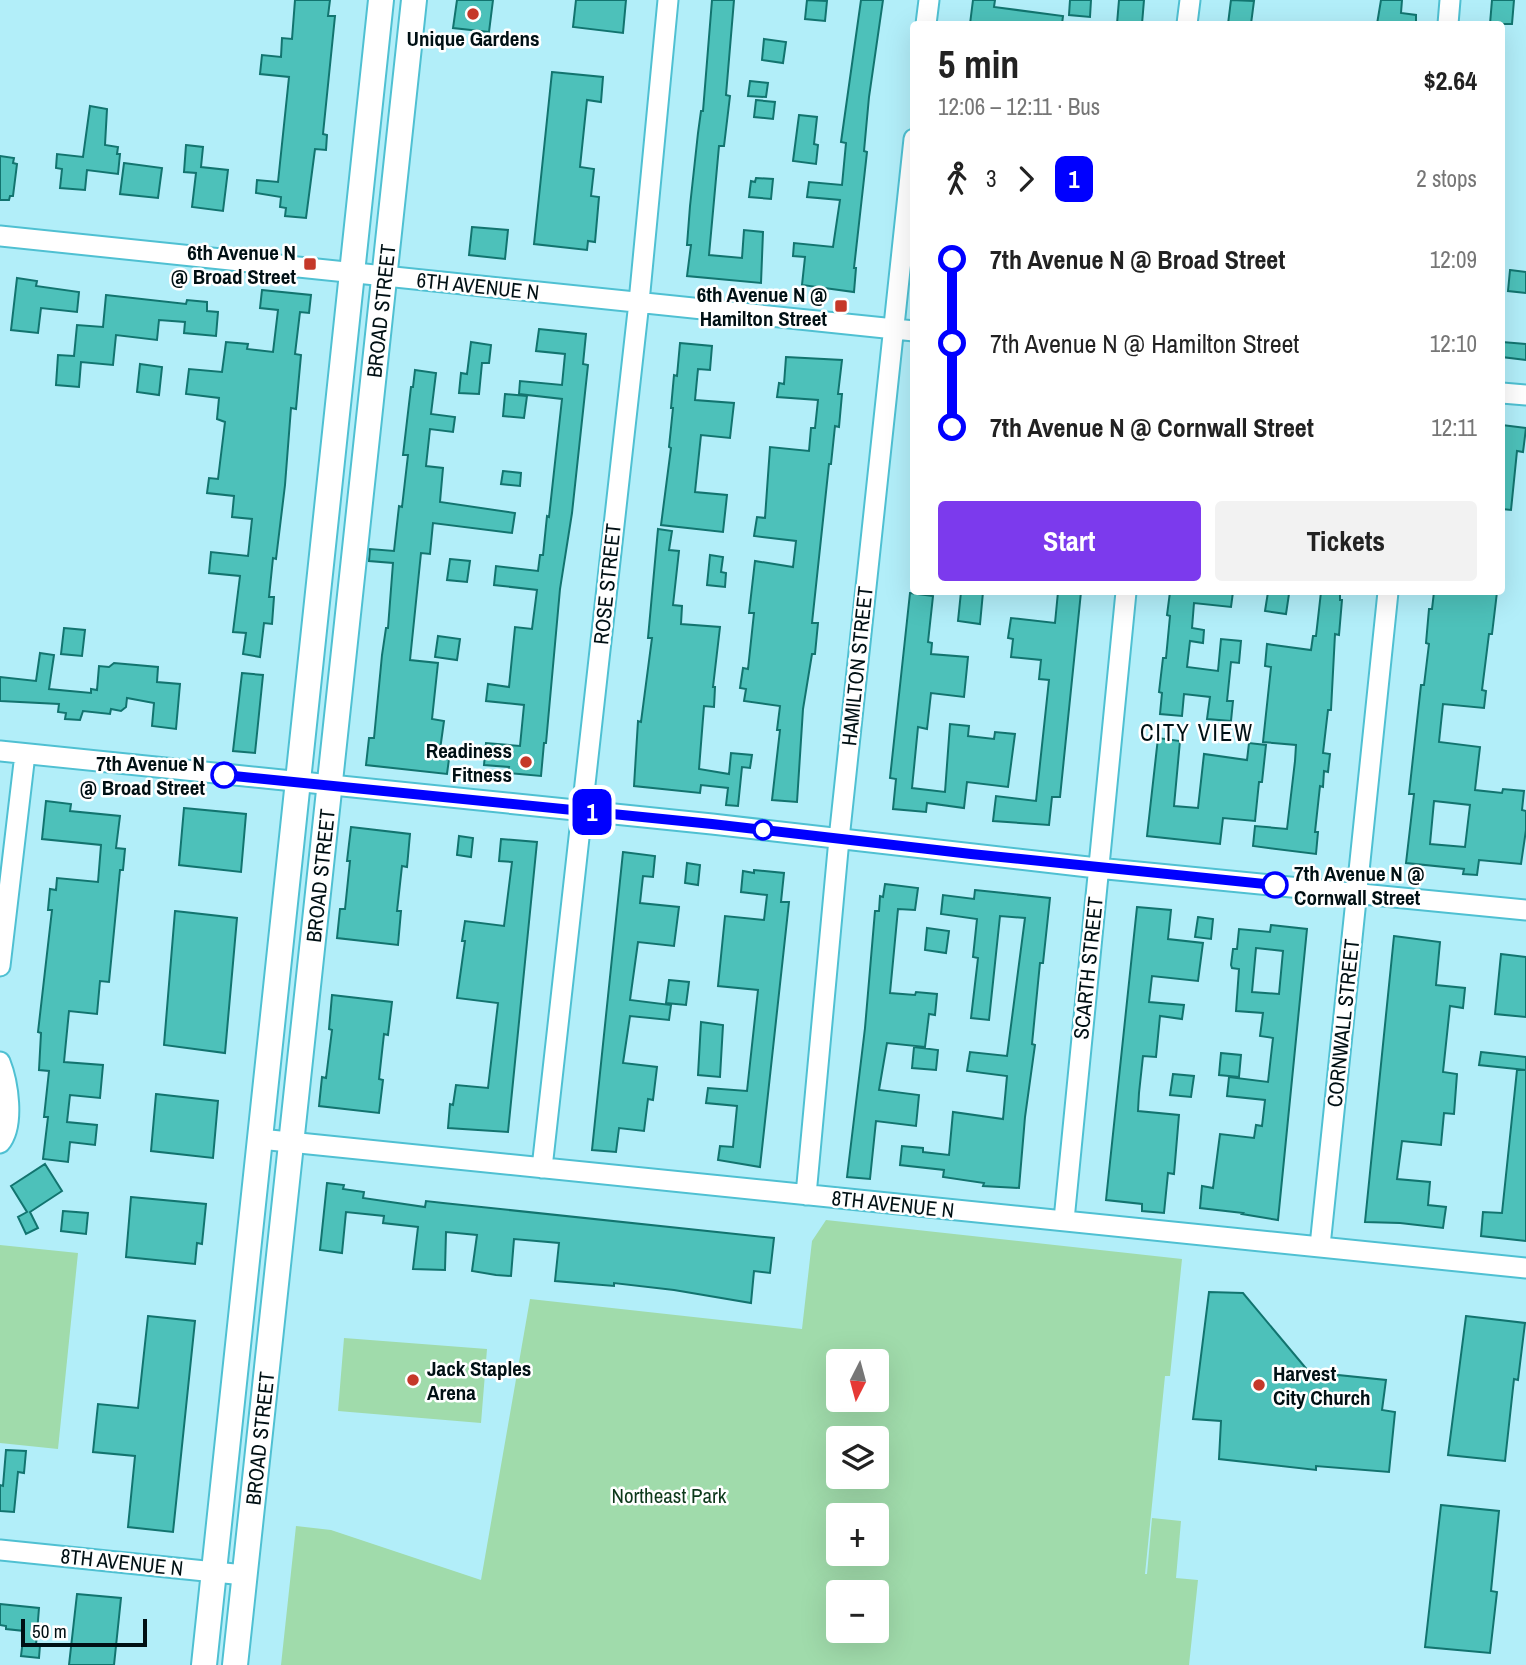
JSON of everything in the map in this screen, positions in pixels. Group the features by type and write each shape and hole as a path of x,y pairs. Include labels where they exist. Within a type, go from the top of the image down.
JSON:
{"main road":[{"name":"BROAD STREET","path":"204,1665 381,0"},
{"name":"BROAD STREET","path":"235,1665 414,0"}],"street":[{"name":"ROSE STREET","path":"542,1168 639,302 668,0"},
{"path":"926,21 929,0"},
{"path":"1187,21 1190,0"},
{"path":"1448,21 1450,0"},
{"name":"HAMILTON STREET","path":"806,1195 839,839 910,174"},
{"name":"6TH AVENUE N","path":"0,236 910,331"},
{"path":"1505,393 1526,395"},
{"name":"SCARTH STREET","path":"1063,1220 1126,595"},
{"name":"CORNWALL STREET","path":"1320,1246 1388,595"},
{"path":"0,751 1097,868 1526,910"},
{"path":"0,966 26,754"},
{"path":"0,1062 7,1080 8,1109 5,1136 0,1143"},
{"name":"8TH AVENUE N","path":"260,1139 1526,1268"},
{"name":"8TH AVENUE N","path":"0,1550 244,1575"}],"green space":[{"name":"Northeast Park","path":"826,1220 1182,1259 1170,1376 1165,1376 1145,1574 1152,1518 1181,1521 1176,1578 1198,1580 1189,1665 281,1665 296,1526 331,1530 481,1580 530,1299 802,1329 812,1241"},
{"path":"0,1245 78,1253 58,1449 0,1443"},
{"name":"Jack Staples Arena","path":"344,1338 487,1349 481,1423 338,1411"}],"building":[{"path":"295,0 330,0 328,16 335,16 323,134 327,135 326,150 315,149 306,218 285,216 286,208 280,207 281,197 256,193 257,180 278,182 289,77 260,74 262,55 281,57 282,38 292,39"},
{"name":"Unique Gardens","path":"457,0 493,0 489,32 453,28"},
{"path":"576,0 626,0 623,33 573,27"},
{"path":"712,0 734,0 726,95 730,96 724,146 719,146 709,255 742,258 744,230 763,232 761,283 687,276 691,245 687,245 690,206 703,111"},
{"path":"807,0 827,1 825,21 805,19"},
{"path":"861,0 883,0 869,97 864,151 867,152 854,268 854,292 802,285 805,257 793,256 794,243 833,247 840,200 807,197 809,182 842,185 846,143 841,142"},
{"path":"973,0 995,0 994,7 1063,16 1062,21 970,21"},
{"path":"1070,0 1091,0 1090,17 1069,15"},
{"path":"1119,0 1144,0 1142,21 1117,21"},
{"path":"1231,0 1254,1 1251,21 1228,21"},
{"path":"1381,0 1402,0 1401,13 1416,15 1416,21 1378,21"},
{"path":"1492,0 1514,0 1512,24 1490,21"},
{"path":"764,39 786,42 783,63 762,60"},
{"path":"552,72 603,77 601,102 587,100 580,167 594,169 591,196 599,197 595,242 588,241 587,250 534,244"},
{"path":"750,81 768,83 766,97 748,96"},
{"path":"756,100 775,102 773,119 754,117"},
{"path":"90,106 107,109 105,145 118,147 118,174 87,170 85,190 60,188 62,169 56,168 57,154 83,157"},
{"path":"799,115 817,117 814,144 818,145 816,164 793,161"},
{"path":"186,145 203,147 201,167 228,170 223,211 192,207 196,173 184,172"},
{"path":"0,156 14,158 13,163 17,164 13,196 10,196 9,200 0,200"},
{"path":"124,163 162,168 158,198 120,194"},
{"path":"756,178 773,179 771,199 749,197 751,181 755,182"},
{"path":"472,227 508,230 505,259 469,255"},
{"path":"1510,270 1526,272 1526,293 1508,291"},
{"path":"17,278 37,281 36,286 79,292 77,312 41,308 38,333 11,330"},
{"path":"262,290 311,295 309,313 300,312 295,354 301,355 296,409 291,408 285,485 269,597 274,597 272,624 264,623 260,657 243,654 246,633 233,632 240,576 209,573 211,552 248,556 252,519 232,517 234,496 207,493 209,478 218,479 225,422 217,419 219,398 186,394 189,369 222,372 226,342 248,344 247,349 273,352 278,310 260,308"},
{"path":"106,295 186,304 187,300 207,302 207,311 218,312 216,336 184,333 185,322 159,320 157,340 116,335 113,365 81,362 79,387 56,385 58,355 74,356 77,325 103,327"},
{"path":"539,329 586,334 583,364 588,365 572,513 560,589 541,776 508,773 509,767 484,765 486,743 520,746 524,705 486,701 488,684 509,687 515,627 532,629 537,590 494,585 496,566 538,571 540,555 543,555 547,516 549,517 562,399 519,394 520,381 562,385 565,354 536,351"},
{"path":"471,342 491,345 489,363 482,363 479,394 459,393 461,373 467,374"},
{"path":"1505,342 1526,344 1526,360 1505,357"},
{"path":"680,343 712,346 710,370 698,369 695,400 734,403 730,438 701,435 695,492 727,495 723,532 661,525 671,448 674,375 677,376"},
{"path":"786,357 842,360 838,394 842,394 839,427 835,426 829,464 812,623 818,623 815,654 812,654 803,709 797,802 772,800 780,706 744,701 746,689 740,688 743,668 748,669 754,613 749,613 755,561 793,567 796,541 754,536 757,517 765,518 770,447 809,451 811,428 815,428 818,400 777,397 779,383 784,384"},
{"path":"140,364 162,367 159,395 137,392"},
{"path":"415,370 436,373 431,414 455,417 453,432 430,429 426,466 443,468 440,502 515,513 512,533 433,523 430,554 421,553 410,660 438,663 432,719 444,721 439,757 449,759 447,774 366,765 369,738 374,738 393,563 369,561 370,549 394,551 399,506 402,507 408,455 403,455"},
{"path":"505,394 527,396 524,418 503,416"},
{"path":"1505,425 1526,428 1523,452 1517,451 1511,510 1505,509"},
{"path":"503,471 521,473 520,486 501,484"},
{"path":"658,529 672,531 669,550 679,551 673,605 682,606 681,624 720,627 713,687 714,707 704,706 699,769 729,774 731,753 752,755 750,768 742,767 738,806 726,805 728,788 701,785 700,793 634,786 638,721 641,722 652,638 648,638"},
{"path":"710,555 723,557 721,572 726,573 725,587 707,585"},
{"path":"450,559 470,561 467,582 447,580"},
{"path":"910,593 933,596 928,642 932,643 931,654 968,657 964,697 931,693 927,729 918,727 912,788 945,792 950,724 969,726 968,736 994,739 995,732 1015,734 1008,787 967,782 964,808 927,803 926,812 893,809 896,779 890,778"},
{"path":"961,595 983,595 980,624 958,621"},
{"path":"1058,595 1081,595 1060,797 1052,797 1049,825 993,821 996,796 1036,801 1049,680 1039,679 1041,660 1011,657 1013,639 1008,638 1011,618 1055,623"},
{"path":"1170,595 1233,595 1231,607 1194,603 1192,628 1204,630 1203,643 1190,641 1187,667 1218,671 1221,639 1241,641 1239,663 1231,662 1227,701 1233,701 1231,721 1207,719 1210,697 1184,694 1182,716 1160,714 1162,693 1159,692 1170,616 1167,615"},
{"path":"1268,595 1289,595 1286,614 1265,611"},
{"path":"1321,595 1340,595 1342,600 1339,635 1335,634 1331,710 1328,710 1323,753 1330,754 1328,772 1324,771 1323,787 1320,786 1315,832 1318,832 1316,854 1253,846 1255,826 1287,829 1295,761 1296,745 1263,742 1271,667 1265,666 1267,644 1311,650 1313,636 1316,636"},
{"path":"1434,595 1497,595 1482,690 1486,691 1484,708 1443,704 1439,742 1480,747 1475,790 1502,793 1503,789 1524,791 1522,810 1526,811 1526,830 1521,864 1479,860 1477,875 1463,874 1464,869 1406,863 1414,794 1409,794 1421,685 1424,685 1429,644 1426,643 1429,609 1432,609","holes":["1434,801 1470,805 1465,847 1430,844"]},
{"path":"64,628 85,630 82,656 61,654"},
{"path":"438,636 460,639 457,660 435,657"},
{"path":"40,653 54,655 49,689 91,693 91,689 97,690 99,666 109,667 114,663 158,667 157,682 180,684 176,729 152,726 154,703 127,698 126,707 121,711 111,709 110,714 83,711 80,720 65,719 66,713 58,712 59,704 0,701 0,677 36,681"},
{"path":"242,673 263,675 255,753 233,751"},
{"path":"1158,738 1180,741 1174,806 1198,808 1204,754 1247,760 1249,743 1266,745 1255,821 1223,818 1220,844 1147,836"},
{"path":"46,801 71,804 70,811 120,816 116,848 125,849 123,870 120,870 109,982 100,981 97,1014 69,1011 64,1062 103,1065 100,1098 70,1095 67,1122 97,1125 95,1145 70,1142 68,1162 43,1159 48,1117 44,1117 49,1071 39,1070 41,1033 38,1032 52,910 48,910 50,889 56,890 57,878 98,882 101,845 42,839"},
{"path":"184,808 246,814 241,872 179,865"},
{"path":"351,827 410,834 407,867 402,866 397,911 401,911 398,945 337,938 340,909 345,909"},
{"path":"459,836 473,838 471,857 457,855"},
{"path":"501,839 537,842 508,1132 448,1128 450,1104 453,1105 456,1085 488,1088 498,1003 457,998 465,921 504,926 512,862 499,861"},
{"path":"623,852 655,856 653,877 643,876 640,903 679,907 674,946 638,942 630,1000 671,1005 669,1020 630,1016 623,1063 657,1067 653,1100 648,1099 644,1131 619,1128 616,1152 592,1150"},
{"path":"687,863 700,865 698,885 685,883"},
{"path":"754,870 784,873 781,902 789,902 760,1167 718,1160 720,1146 733,1147 737,1106 706,1103 708,1088 747,1091 758,990 718,986 725,916 764,920 767,895 741,892 743,871 754,873"},
{"path":"885,884 918,888 915,910 898,909 890,993 937,994 935,1015 929,1014 925,1047 887,1043 879,1090 919,1095 916,1126 876,1121 870,1179 847,1177 865,1028 875,911 879,911 880,896 883,897"},
{"path":"975,890 1050,898 1043,963 1040,963 1032,1044 1035,1045 1019,1188 983,1186 984,1183 943,1177 944,1170 900,1165 902,1146 949,1155 953,1112 1003,1119 1007,1076 967,1071 970,1052 1007,1056 1025,918 1000,916 989,1020 971,1018 978,958 973,957 977,919 941,914 943,895 974,899"},
{"path":"1137,907 1171,910 1168,939 1203,943 1198,981 1152,976 1149,1002 1184,1005 1182,1019 1160,1016 1156,1057 1143,1056 1139,1093 1138,1111 1179,1115 1174,1174 1168,1173 1164,1213 1142,1211 1142,1204 1106,1200"},
{"path":"175,911 237,918 225,1053 164,1045"},
{"path":"1198,917 1213,919 1211,939 1195,937"},
{"path":"1271,925 1307,929 1278,1220 1200,1208 1202,1186 1213,1188 1220,1134 1254,1138 1256,1125 1262,1126 1265,1100 1227,1096 1229,1077 1268,1082 1273,1038 1260,1036 1263,1013 1236,1011 1239,969 1232,968 1231,965 1233,949 1237,949 1239,929 1270,932","holes":["1256,948 1283,951 1279,994 1252,992"]},
{"path":"927,928 949,931 946,953 925,950"},
{"path":"1394,936 1440,942 1436,985 1465,988 1463,1008 1450,1006 1443,1072 1457,1074 1454,1114 1444,1113 1441,1145 1402,1141 1397,1179 1430,1182 1428,1205 1446,1207 1443,1228 1365,1222"},
{"path":"1501,954 1526,957 1526,1017 1495,1014"},
{"path":"669,980 689,982 686,1005 666,1003"},
{"path":"332,995 392,1002 388,1035 384,1034 379,1079 383,1080 379,1113 319,1106 322,1077 326,1078 332,1030 329,1029"},
{"path":"701,1022 723,1025 720,1077 698,1075"},
{"path":"914,1047 938,1050 936,1070 912,1068"},
{"path":"1481,1052 1526,1057 1526,1070 1479,1065"},
{"path":"1221,1053 1241,1055 1239,1077 1219,1075"},
{"path":"1517,1070 1526,1070 1526,1241 1481,1236 1483,1212 1502,1213"},
{"path":"1173,1074 1194,1076 1191,1097 1170,1095"},
{"path":"156,1094 218,1101 213,1158 151,1151"},
{"path":"45,1164 62,1191 30,1212 38,1228 26,1234 18,1217 27,1212 11,1186"},
{"path":"327,1183 364,1192 363,1198 425,1207 426,1201 774,1238 770,1273 754,1271 751,1303 614,1283 614,1286 555,1281 559,1243 514,1239 511,1276 496,1275 472,1271 477,1235 446,1232 445,1270 413,1269 418,1227 383,1223 384,1216 346,1212 342,1253 320,1250"},
{"path":"131,1197 206,1204 202,1244 197,1243 195,1264 126,1257"},
{"path":"63,1211 88,1213 86,1234 61,1231"},
{"name":"Harvest City Church","path":"1209,1292 1243,1293 1309,1372 1386,1380 1382,1410 1395,1412 1389,1472 1316,1466 1316,1470 1219,1459 1221,1421 1193,1419"},
{"path":"148,1316 195,1321 173,1532 128,1527 135,1456 93,1452 98,1404 138,1408"},
{"path":"1466,1316 1525,1323 1518,1380 1514,1379 1505,1461 1448,1455"},
{"path":"6,1450 26,1451 24,1473 18,1472 14,1512 0,1511 0,1485 3,1486"},
{"path":"1441,1505 1499,1511 1491,1591 1497,1592 1490,1653 1425,1647"},
{"path":"77,1594 121,1598 114,1665 69,1665"},
{"path":"0,1604 39,1608 36,1645 40,1645 39,1658 21,1656 24,1631 6,1629 6,1626 0,1625"}],"bus line":[{"name":"1","path":"224,775 1275,885"}],"place":[{"name":"Unique Gardens","path":"473,14"},
{"name":"6th Avenue N @ Broad Street","path":"310,264"},
{"name":"6th Avenue N @ Hamilton Street","path":"841,306"},
{"name":"Readiness Fitness","path":"526,762"},
{"name":"7th Avenue N @ Broad Street","path":"224,775"},
{"name":"7th Avenue N @ Cornwall Street","path":"1275,885"},
{"name":"Jack Staples Arena","path":"413,1380"},
{"name":"Harvest City Church","path":"1259,1385"}],"district":[{"name":"CITY VIEW","path":"1197,732"}]}
